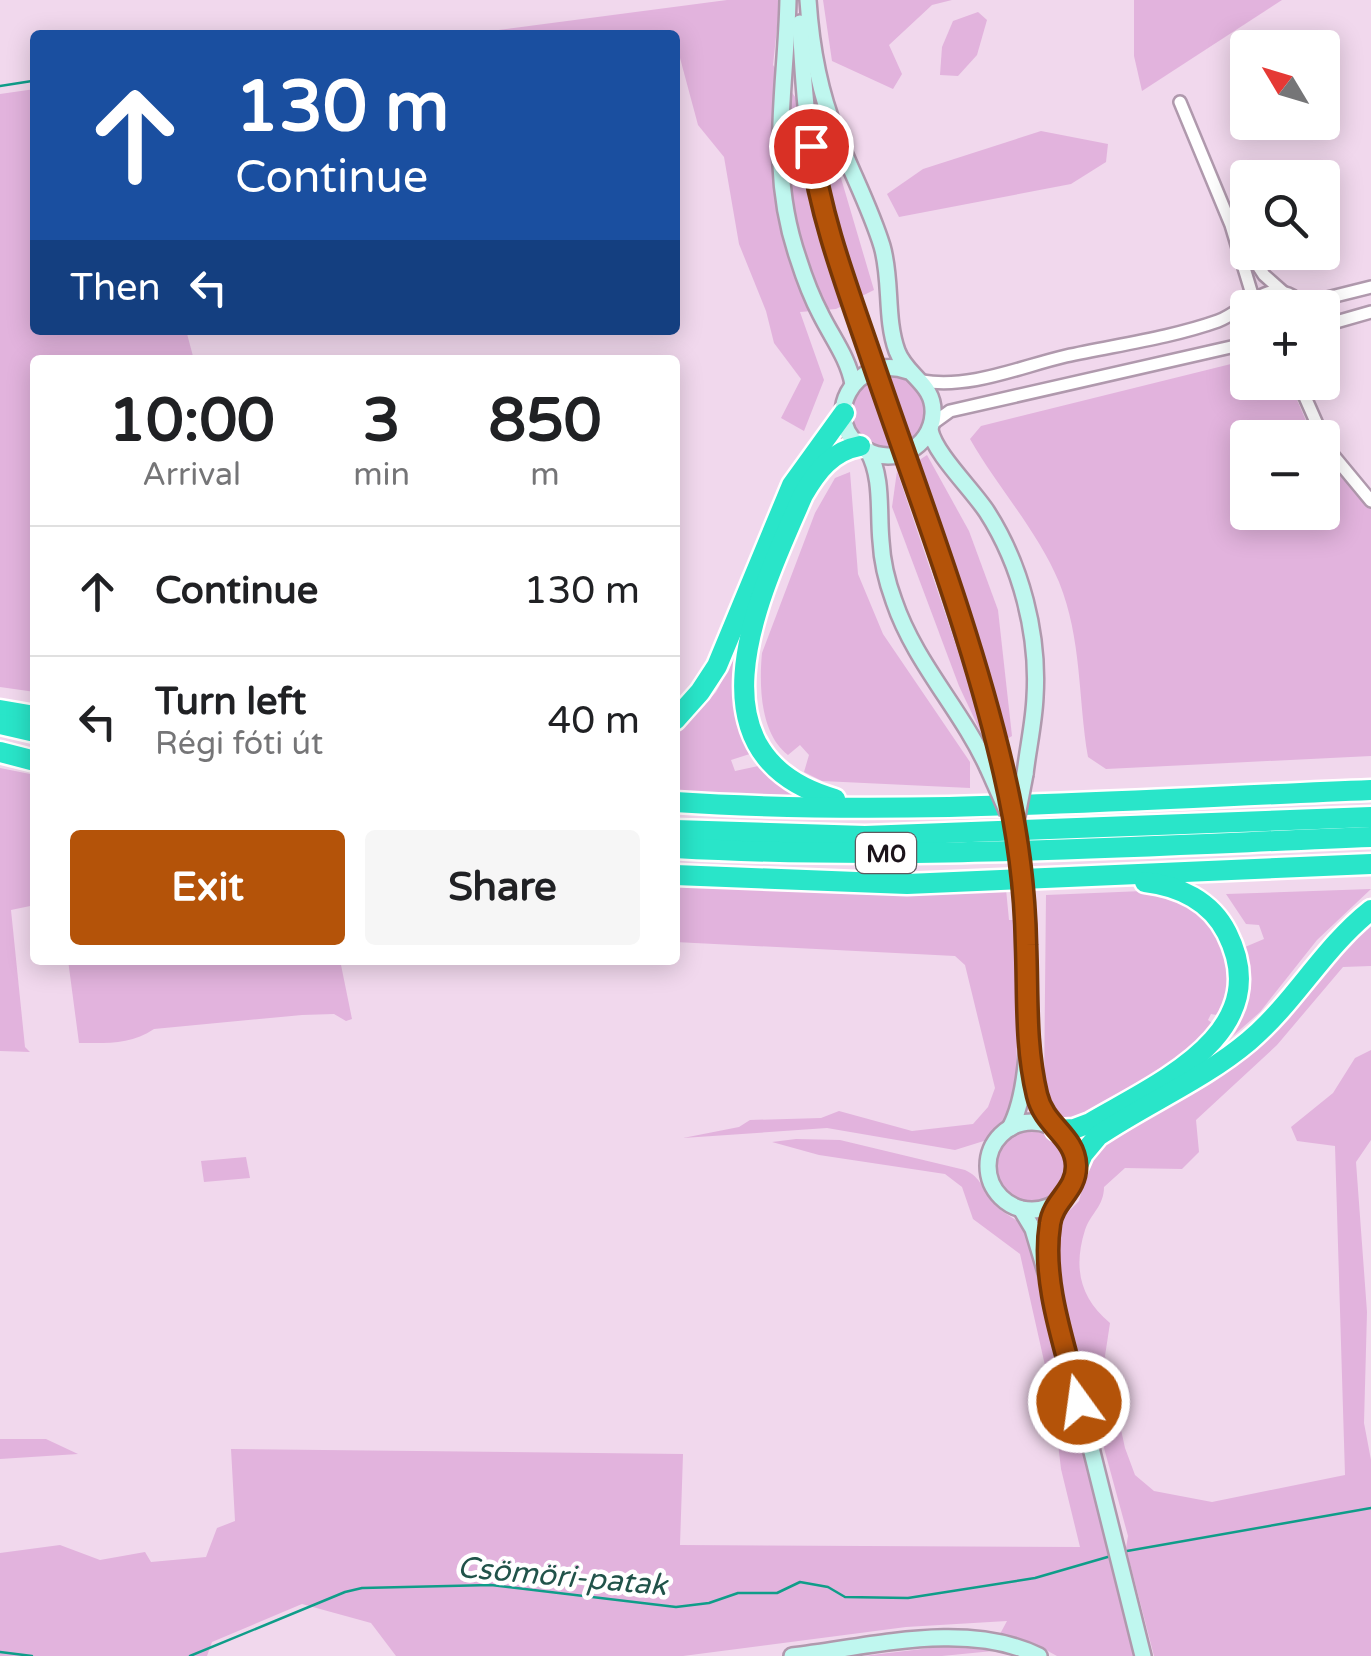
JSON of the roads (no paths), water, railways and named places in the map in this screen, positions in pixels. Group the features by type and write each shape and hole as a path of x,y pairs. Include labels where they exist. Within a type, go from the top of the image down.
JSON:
{"highway":[{"path":"680,714 717,666 792,485 844,413"},
{"path":"864,448 845,448 815,474 750,632 742,670 746,714 760,748 782,774 813,792 871,806"},
{"path":"0,710 30,715"},
{"path":"0,724 30,731"},
{"path":"0,742 30,748"},
{"path":"0,752 30,760"},
{"path":"680,802 871,806 1371,790"},
{"name":"M0","path":"680,830 865,836 1371,817"},
{"name":"M0","path":"680,848 914,853 1371,837"},
{"path":"680,875 908,884 1371,864"},
{"path":"1053,1128 1074,1129 1090,1123 1195,1059 1220,1035 1236,998 1239,980 1233,945 1210,908 1163,884 1108,877"},
{"path":"1076,1170 1098,1136 1247,1042 1270,1022 1341,936 1371,910"}],"main road":[{"path":"788,0 780,99 783,202 797,257 820,314 846,359 853,384"},
{"path":"799,0 804,94 814,172 829,233 983,695 996,769 1016,824 1025,919 1028,1041 1037,1096 1053,1128 1070,1144 1076,1170 1065,1196 1054,1205 1038,1210 1021,1209"},
{"path":"808,0 818,79 883,250 895,346 908,371"},
{"path":"996,769 920,661 885,569 877,476 864,448 848,431 844,413 853,384 874,369 892,366 908,371 922,382 932,401 934,444 964,478 995,524 1022,590 1035,660 1035,698 1016,824"},
{"path":"864,448 891,456 903,454 914,448 931,427"},
{"path":"1028,1041 1018,1114 994,1144 988,1170 998,1194 1021,1209 1033,1229 1143,1656"},
{"path":"1010,1128 1023,1123 1053,1128"},
{"path":"1053,1296 1049,1228 1054,1205"},
{"path":"792,1656 954,1636 999,1642 1039,1656"}],"street":[{"path":"1180,102 1230,224"},
{"path":"1261,270 1281,290"},
{"path":"1340,295 1371,288"},
{"path":"1340,321 1371,312"},
{"path":"922,382 945,385 972,381 1218,321 1230,315"},
{"path":"931,427 950,411 1230,347"},
{"path":"1307,400 1328,449 1371,501"}],"waterway":[{"path":"0,86 30,81"},
{"name":"Csömöri-patak","path":"1127,1551 1371,1508"},
{"name":"Csömöri-patak","path":"190,1656 362,1588 491,1585 676,1607 709,1603 738,1593 777,1593 800,1582 828,1587 845,1597 908,1598 1035,1578 1111,1556"},
{"name":"Csömöri-patak","path":"0,1652 32,1656"}]}
